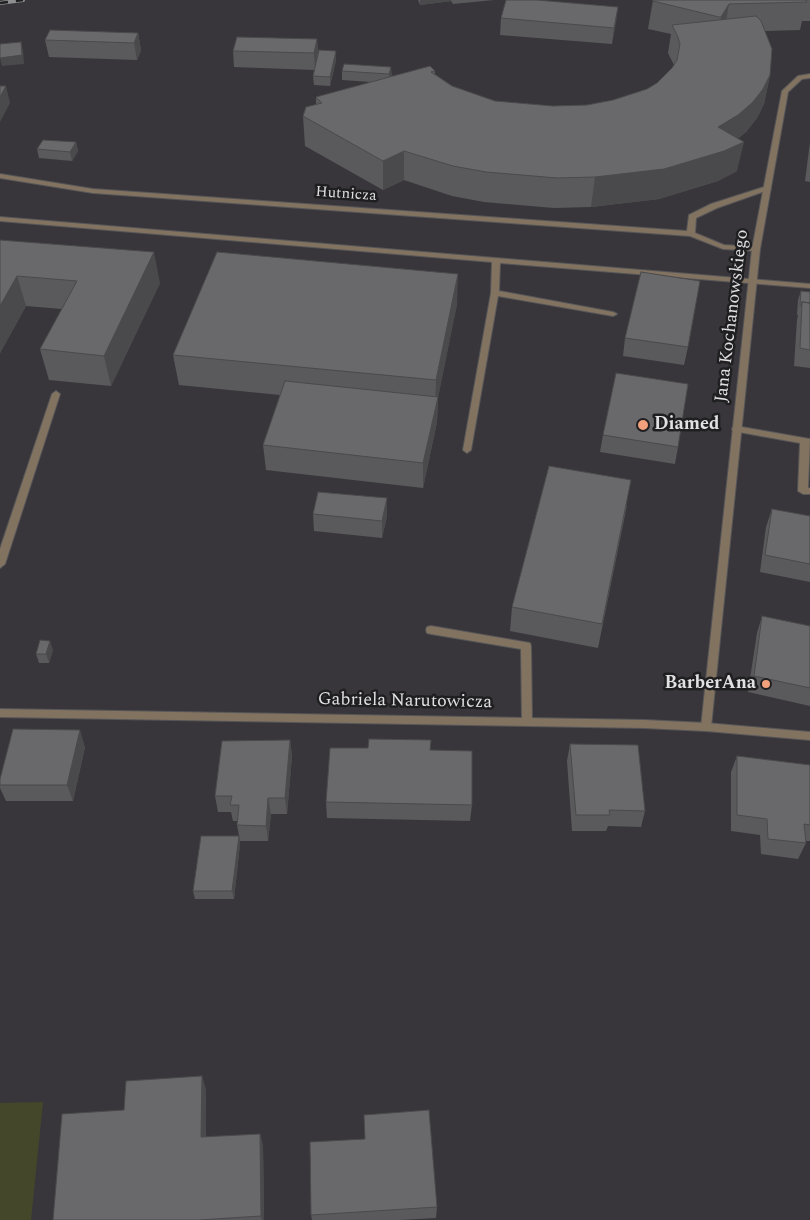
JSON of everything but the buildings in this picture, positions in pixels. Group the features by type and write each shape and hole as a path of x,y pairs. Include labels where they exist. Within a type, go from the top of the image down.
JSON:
{"street":[{"name":"Jana Kochanowskiego","path":"706,726 756,249 785,91 800,77 810,76"},
{"name":"Hutnicza","path":"0,176 93,191 691,234 723,247 756,249"},
{"path":"691,234 692,217 714,206 767,189"},
{"path":"0,219 810,286"},
{"path":"467,450 495,293 496,260"},
{"path":"495,293 613,314"},
{"path":"0,564 56,394"},
{"path":"736,429 808,442 803,491 810,492"},
{"path":"431,630 526,646 527,722"},
{"name":"Gabriela Narutowicza","path":"0,713 706,726 810,736"}],"green space":[{"path":"43,1102 31,1220 0,1220 0,1103"}],"railway":[{"path":"0,3 23,0"}],"place":[{"name":"Diamed","path":"643,425"},
{"name":"BarberAna","path":"766,684"}]}
